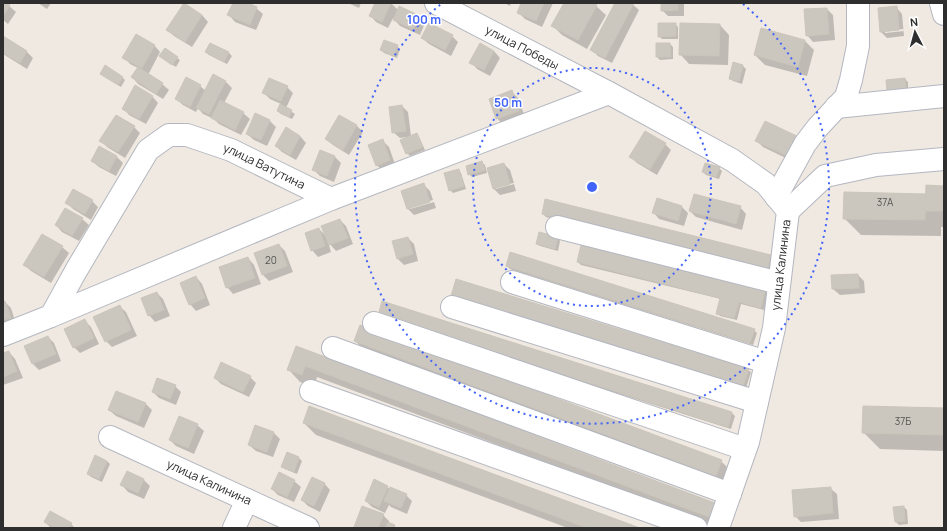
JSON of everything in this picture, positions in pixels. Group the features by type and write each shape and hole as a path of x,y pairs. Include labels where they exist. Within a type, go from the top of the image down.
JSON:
{"street":[{"name":"улица Победы","path":"436,3 609,93"},
{"path":"782,204 805,144 846,97 858,46 858,3"},
{"path":"941,3 944,14"},
{"path":"3,335 331,198 609,93 732,160 766,184 782,204"},
{"path":"836,107 944,96"},
{"name":"улица Ватутина","path":"51,316 77,269 148,150 169,135 187,134 231,150 331,198"},
{"path":"782,204 825,176 876,165 944,159"},
{"name":"улица Калинина","path":"718,528 745,449 774,328 779,283 782,204"},
{"path":"557,227 779,283"},
{"path":"512,282 766,362"},
{"path":"452,307 757,402"},
{"path":"374,322 745,449"},
{"path":"333,348 730,494"},
{"path":"311,391 696,528"},
{"name":"улица Калинина","path":"110,437 308,528"},
{"path":"234,528 247,500"}],"building":[{"path":"3,3 10,5 3,16"},
{"path":"184,3 202,15 185,42 166,30"},
{"path":"233,3 248,3 257,7 250,25 227,15"},
{"path":"375,3 391,3 382,22 369,16"},
{"path":"521,3 544,3 536,21 517,13"},
{"path":"564,3 594,3 597,5 578,40 551,26"},
{"path":"615,3 634,3 605,58 590,50"},
{"path":"661,3 678,3 678,10 661,11"},
{"path":"399,6 420,16 413,29 393,20"},
{"path":"897,6 899,30 880,32 878,8"},
{"path":"827,8 829,34 806,36 804,9"},
{"path":"429,23 453,35 445,50 421,38"},
{"path":"658,23 676,23 676,36 658,37"},
{"path":"680,23 720,24 719,56 679,55"},
{"path":"761,28 805,40 798,67 754,55"},
{"path":"136,34 155,45 142,68 122,58"},
{"path":"3,36 27,51 20,63 3,53"},
{"path":"384,40 398,45 394,56 380,50"},
{"path":"210,43 229,52 224,62 205,52"},
{"path":"480,43 494,51 484,70 469,63"},
{"path":"656,43 670,43 671,57 656,57"},
{"path":"165,48 178,57 172,65 159,56"},
{"path":"733,62 743,65 739,81 729,79"},
{"path":"105,65 123,77 118,85 100,74"},
{"path":"138,67 163,83 156,94 131,77"},
{"path":"213,74 226,81 209,114 196,108"},
{"path":"186,77 201,85 190,107 175,99"},
{"path":"269,78 288,86 281,101 262,93"},
{"path":"905,78 906,89 887,91 886,80"},
{"path":"135,85 153,96 139,119 122,109"},
{"path":"512,90 519,111 496,119 489,99"},
{"path":"220,100 244,112 235,130 211,118"},
{"path":"280,104 292,110 289,117 277,111"},
{"path":"402,105 406,131 392,133 389,107"},
{"path":"255,113 270,120 261,140 246,134"},
{"path":"116,115 135,126 118,152 99,141"},
{"path":"339,115 357,125 343,150 325,139"},
{"path":"765,121 801,138 792,158 755,141"},
{"path":"286,127 300,136 290,155 275,146"},
{"path":"645,131 666,143 650,169 629,157"},
{"path":"417,133 423,147 406,154 400,140"},
{"path":"383,139 390,160 376,166 368,145"},
{"path":"99,146 117,156 109,171 91,161"},
{"path":"320,150 335,156 327,176 312,170"},
{"path":"482,161 485,170 468,175 466,166"},
{"path":"504,163 510,184 493,189 487,168"},
{"path":"705,163 720,167 716,177 702,172"},
{"path":"459,169 464,186 449,191 444,173"},
{"path":"424,183 430,202 407,209 401,191"},
{"path":"926,185 944,186 944,211 925,211"},
{"path":"73,189 93,200 85,214 65,203"},
{"path":"844,192 926,194 925,220 843,219"},
{"path":"694,194 741,206 736,224 689,211"},
{"path":"657,198 682,206 678,221 652,213"},
{"path":"545,199 771,255 767,271 542,214"},
{"path":"65,208 83,218 72,236 55,225"},
{"path":"340,219 348,238 329,245 321,226"},
{"path":"319,228 325,246 311,251 305,233"},
{"path":"539,232 558,237 555,249 536,244"},
{"path":"42,234 63,246 44,277 23,265"},
{"path":"408,237 413,254 397,259 392,241"},
{"path":"279,244 287,266 262,275 254,253"},
{"path":"581,245 765,290 761,308 739,302 734,318 716,314 720,298 577,262"},
{"path":"510,252 755,329 750,343 506,266"},
{"path":"248,257 255,278 226,288 219,267"},
{"path":"858,274 859,288 832,289 831,275"},
{"path":"196,276 205,298 189,305 180,283"},
{"path":"456,279 749,369 743,386 451,296"},
{"path":"157,292 164,310 148,316 141,298"},
{"path":"3,301 5,301 11,318 3,320"},
{"path":"382,301 732,412 728,427 378,316"},
{"path":"120,305 131,330 105,342 93,317"},
{"path":"85,319 94,338 73,348 64,329"},
{"path":"360,325 722,460 716,476 354,341"},
{"path":"48,336 56,354 32,364 24,346"},
{"path":"296,346 715,503 709,517 305,366 302,375 287,370"},
{"path":"9,351 17,371 3,377 3,353"},
{"path":"221,362 251,376 243,392 214,378"},
{"path":"157,378 176,385 170,399 152,392"},
{"path":"116,391 146,403 138,422 108,410"},
{"path":"309,406 640,528 587,528 303,423"},
{"path":"863,406 944,408 944,435 862,433"},
{"path":"179,416 198,424 188,448 169,440"},
{"path":"255,425 274,432 267,452 248,445"},
{"path":"287,452 299,457 294,472 281,467"},
{"path":"95,455 107,461 99,479 87,474"},
{"path":"127,471 144,479 138,493 120,485"},
{"path":"279,472 295,480 287,497 271,489"},
{"path":"312,477 325,483 314,506 301,500"},
{"path":"374,479 388,486 379,507 365,501"},
{"path":"390,487 407,494 401,508 384,501"},
{"path":"831,487 833,513 794,517 792,490"},
{"path":"362,506 384,514 378,528 354,527"},
{"path":"904,506 905,521 895,522 893,507"},
{"path":"50,511 72,523 69,528 55,528 44,522"},
{"path":"388,522 395,525 394,528 385,528"}]}
